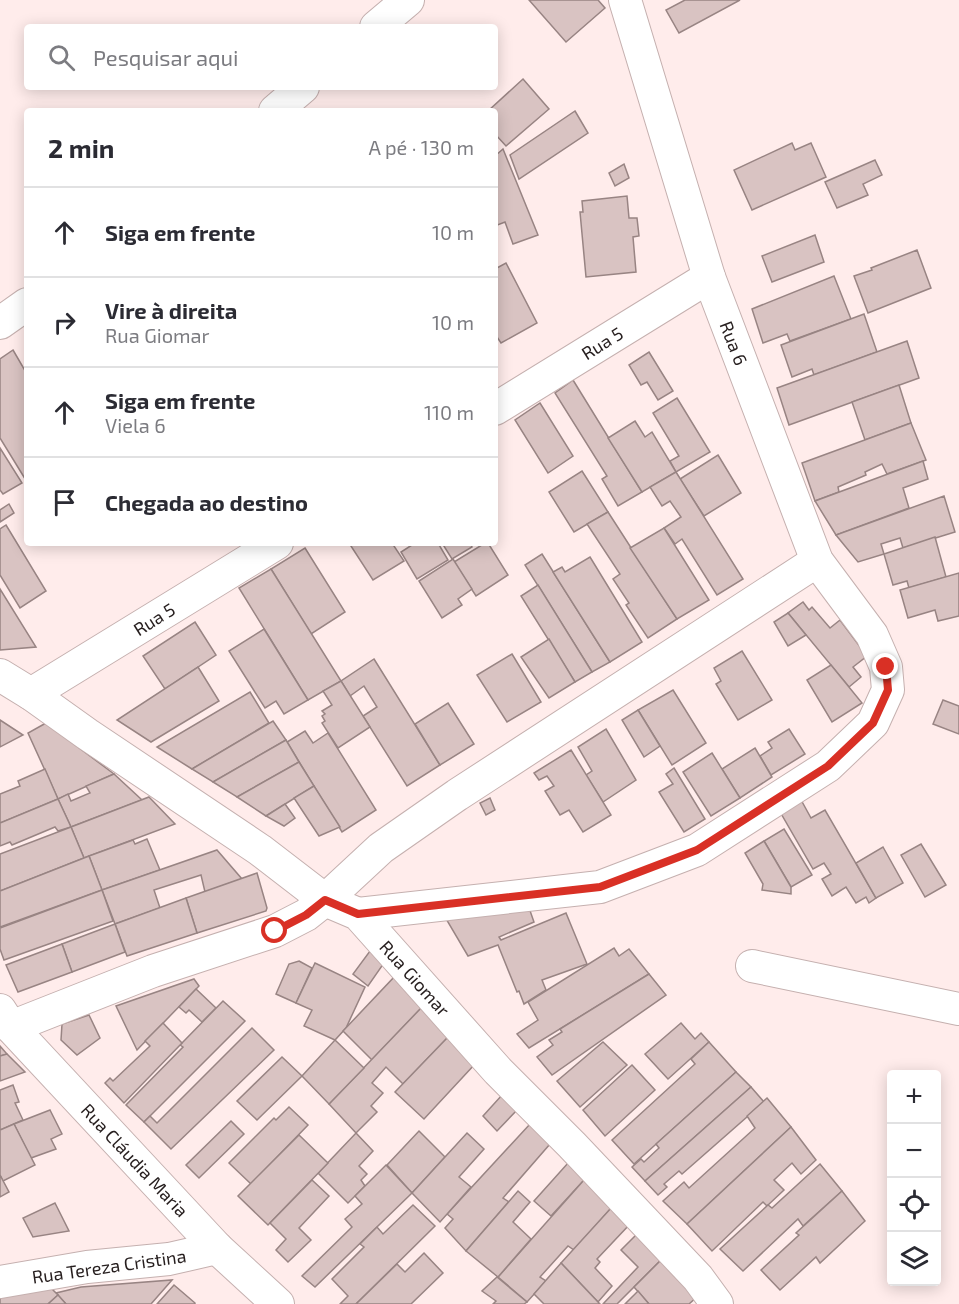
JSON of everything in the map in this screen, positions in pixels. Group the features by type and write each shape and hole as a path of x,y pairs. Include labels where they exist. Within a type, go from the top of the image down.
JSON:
{"street":[{"path":"380,24 408,0"},
{"name":"Rua 6","path":"358,914 600,887 697,850 828,766 873,723 888,690 886,667 872,635 817,561 709,277 625,0"},
{"path":"278,108 299,90"},
{"name":"Rua 5","path":"498,407 709,277"},
{"path":"0,322 24,306"},
{"name":"Rua 5","path":"31,694 272,546"},
{"path":"6,1018 275,931 306,915 381,848 409,828 817,561"},
{"name":"Rua Giomar","path":"0,675 260,850 325,900 358,914 498,1071 698,1278 717,1304"},
{"path":"752,966 959,1009"},
{"name":"Rua Cláudia Maria","path":"6,1018 218,1248 278,1304"},
{"name":"Rua Tereza Cristina","path":"0,1282 87,1267 169,1259 218,1248"}],"building":[{"path":"529,0 598,0 605,8 566,42"},
{"path":"685,0 740,0 679,33 666,10"},
{"path":"523,79 549,109 506,146 498,137 498,108 491,108"},
{"path":"575,111 588,133 519,179 510,155"},
{"path":"792,143 795,150 811,143 826,177 752,210 734,170"},
{"path":"503,149 538,235 513,244 505,222 498,225 498,153"},
{"path":"875,160 882,175 863,184 868,195 837,208 825,182"},
{"path":"624,164 629,178 615,186 609,173"},
{"path":"627,196 629,218 637,218 639,236 633,237 636,272 586,277 580,212 583,212 582,201"},
{"path":"815,235 824,262 772,282 762,256"},
{"path":"917,250 931,288 868,313 854,276"},
{"path":"506,263 537,323 501,343 498,338 498,267"},
{"path":"834,276 851,319 790,341 787,334 763,343 752,309"},
{"path":"864,314 877,352 814,375 812,369 792,377 781,345"},
{"path":"907,341 919,378 789,425 777,388"},
{"path":"13,350 24,369 24,477 0,438 0,359"},
{"path":"649,352 673,391 658,400 647,382 641,385 629,365"},
{"path":"573,380 642,492 618,506 602,479 607,476 555,393"},
{"path":"899,385 911,423 865,440 852,402"},
{"path":"677,398 710,452 676,472 670,461 679,456 653,413"},
{"path":"540,403 573,456 548,473 515,420"},
{"path":"635,421 645,437 652,432 676,472 642,492 608,438"},
{"path":"911,423 926,460 887,474 882,464 865,472 866,475 838,487 839,492 815,501 802,463"},
{"path":"0,448 22,483 3,494 0,490"},
{"path":"718,455 741,493 704,516 680,479"},
{"path":"923,461 928,479 903,488 909,508 836,535 815,501"},
{"path":"582,471 608,512 574,532 549,492"},
{"path":"676,472 743,579 717,595 682,539 675,544 664,528 681,517 670,501 662,506 650,487"},
{"path":"944,496 955,532 903,548 900,538 881,544 884,554 858,562 836,535"},
{"path":"9,504 14,513 0,522 0,510"},
{"path":"608,512 677,619 648,638 626,605 629,603 613,579 620,574 587,524"},
{"path":"6,525 46,591 20,608 0,575 0,529"},
{"path":"664,528 709,600 677,619 630,548"},
{"path":"935,537 946,577 909,588 907,581 893,585 884,554"},
{"path":"351,546 394,546 404,561 373,580"},
{"path":"410,546 440,546 448,560 417,579 401,552"},
{"path":"444,546 472,546 472,547 452,559"},
{"path":"480,546 490,546 508,575 476,596 454,562"},
{"path":"305,548 345,612 311,634 271,569"},
{"path":"542,554 610,662 592,672 525,565"},
{"path":"590,557 642,642 610,662 553,572 562,567 565,572"},
{"path":"453,559 472,589 458,599 462,605 442,618 419,581"},
{"path":"271,569 341,681 308,700 239,588"},
{"path":"959,573 959,616 938,621 935,610 908,618 900,590"},
{"path":"538,585 592,672 575,682 521,596"},
{"path":"0,589 36,647 0,650"},
{"path":"803,602 809,610 812,607 830,628 840,620 867,656 853,667 861,677 849,687 788,613"},
{"path":"788,613 806,635 788,646 774,622"},
{"path":"195,622 216,655 165,689 143,656"},
{"path":"264,629 308,700 284,714 276,701 265,708 229,651"},
{"path":"549,639 575,682 549,698 521,657"},
{"path":"742,651 772,700 738,720 716,684 721,681 714,668"},
{"path":"512,654 541,702 507,722 477,675"},
{"path":"374,659 440,765 407,786 363,716 377,707 364,686 350,696 341,681"},
{"path":"831,665 862,703 832,722 807,680"},
{"path":"198,667 219,701 151,742 117,720"},
{"path":"341,681 370,727 338,748 322,723 325,721 322,716 325,714 322,711 332,705 323,691"},
{"path":"673,690 706,743 672,765 638,710"},
{"path":"250,692 269,723 192,769 157,747"},
{"path":"943,700 959,706 959,734 933,724"},
{"path":"448,703 474,744 440,765 415,724"},
{"path":"638,710 660,746 644,757 622,720"},
{"path":"0,720 23,735 0,747"},
{"path":"273,721 286,740 213,782 192,769"},
{"path":"46,723 114,774 58,799 28,733"},
{"path":"606,729 636,780 603,802 586,775 592,771 578,747"},
{"path":"789,729 805,754 771,775 760,756 772,748 768,742"},
{"path":"305,731 313,743 328,733 376,810 342,832 287,742"},
{"path":"286,740 299,762 237,797 213,782"},
{"path":"755,748 772,777 740,798 722,769"},
{"path":"571,750 611,815 583,832 569,810 560,815 545,791 554,786 547,776 539,780 534,773"},
{"path":"712,753 740,798 711,816 683,772"},
{"path":"299,762 314,786 266,816 237,797"},
{"path":"674,768 705,819 684,832 659,792 673,784 666,774"},
{"path":"45,769 58,799 0,823 0,794 20,786 18,781"},
{"path":"114,774 142,800 71,827 58,799 68,794 71,801 90,793 86,786"},
{"path":"314,786 340,827 319,836 294,798"},
{"path":"149,797 175,824 84,858 71,827"},
{"path":"490,798 495,810 486,815 480,803"},
{"path":"800,798 811,818 825,810 876,898 869,903 866,897 856,903 846,887 832,896 822,879 831,874 824,863 813,869 779,810"},
{"path":"58,799 71,827 58,831 55,827 12,845 10,842 0,846 0,823"},
{"path":"285,804 295,818 284,826 266,816"},
{"path":"71,827 84,858 0,891 0,854"},
{"path":"784,829 812,875 791,887 764,841"},
{"path":"147,839 160,870 102,890 89,856 133,840 135,844"},
{"path":"764,841 791,887 791,894 762,890 763,884 745,853"},
{"path":"921,844 946,885 925,897 901,855"},
{"path":"883,847 903,883 876,898 856,863"},
{"path":"217,850 242,879 205,892 201,875 154,890 160,908 115,924 102,890"},
{"path":"89,856 102,890 0,927 0,891"},
{"path":"257,873 266,911 197,933 186,898"},
{"path":"102,890 113,921 4,960 0,949 0,928"},
{"path":"186,898 197,933 127,956 115,924"},
{"path":"528,905 534,922 499,937 501,940 566,913 587,964 542,980 546,990 524,1004 498,945 468,956 442,912"},
{"path":"115,924 125,952 72,972 62,944"},
{"path":"62,944 72,972 18,992 6,965"},
{"path":"614,948 619,956 629,949 649,974 529,1048 517,1034 538,1020 528,1002"},
{"path":"370,951 384,963 368,986 353,974"},
{"path":"299,961 312,968 296,1003 276,994 289,964"},
{"path":"315,963 365,987 346,1028 335,1040 304,1026 312,1010 296,1003"},
{"path":"397,974 423,1006 372,1060 343,1031"},
{"path":"649,974 666,995 552,1075 537,1057 553,1045 549,1040 562,1032 560,1029"},
{"path":"194,979 199,986 137,1050 116,1006"},
{"path":"196,989 216,1008 202,1022 189,1010 186,1013 179,1007"},
{"path":"223,1001 245,1021 144,1122 126,1105 183,1047 180,1045"},
{"path":"423,1006 449,1036 403,1084 386,1067 372,1083 383,1093 371,1106 377,1112 356,1133 329,1104"},
{"path":"89,1015 100,1038 77,1055 61,1040 62,1024"},
{"path":"163,1023 182,1043 124,1103 105,1083 110,1078 113,1081 150,1046 145,1041"},
{"path":"681,1023 695,1039 701,1033 709,1042 668,1079 645,1054"},
{"path":"252,1028 274,1050 171,1149 144,1122 150,1116 157,1123"},
{"path":"449,1036 475,1064 424,1119 395,1092"},
{"path":"335,1040 364,1068 329,1104 302,1076"},
{"path":"603,1042 627,1065 580,1107 557,1081"},
{"path":"709,1042 736,1072 634,1164 612,1140 695,1064 691,1059"},
{"path":"0,1046 7,1054 0,1056"},
{"path":"7,1054 25,1072 0,1081 0,1056"},
{"path":"282,1057 302,1076 257,1120 237,1101"},
{"path":"632,1065 655,1090 605,1136 583,1110"},
{"path":"736,1072 751,1087 645,1181 632,1167 641,1159 644,1162 659,1148 656,1144"},
{"path":"13,1085 19,1102 15,1103 23,1120 0,1130 0,1090"},
{"path":"751,1087 764,1102 682,1174 679,1171 664,1184 667,1187 658,1195 645,1181"},
{"path":"502,1095 517,1110 497,1131 483,1116"},
{"path":"767,1098 791,1127 687,1224 663,1201 684,1182 689,1188 755,1128 747,1116"},
{"path":"289,1107 308,1125 251,1184 229,1163 274,1118 276,1120"},
{"path":"50,1110 62,1134 51,1139 56,1149 31,1158 14,1124"},
{"path":"231,1121 244,1134 199,1178 186,1165"},
{"path":"14,1124 35,1165 3,1181 0,1175 0,1130"},
{"path":"530,1124 550,1144 503,1198 509,1202 466,1251 445,1228 453,1219 447,1214"},
{"path":"791,1127 816,1160 801,1174 792,1163 774,1180 784,1190 767,1206 763,1202 712,1251 687,1224"},
{"path":"419,1131 445,1157 412,1193 387,1165"},
{"path":"356,1133 373,1151 359,1166 367,1174 361,1180 365,1186 348,1203 318,1173"},
{"path":"467,1133 484,1149 459,1177 471,1187 440,1222 412,1193"},
{"path":"299,1135 328,1163 268,1225 238,1196"},
{"path":"568,1163 584,1180 551,1216 534,1201"},
{"path":"820,1164 842,1191 803,1226 798,1219 743,1271 720,1249 768,1205 772,1208"},
{"path":"386,1165 412,1193 315,1287 302,1276 352,1227 345,1219 362,1204 355,1196"},
{"path":"0,1175 9,1192 0,1197"},
{"path":"312,1180 329,1196 299,1228 311,1240 288,1262 276,1250 286,1239 270,1223"},
{"path":"584,1180 612,1207 574,1250 568,1246 540,1277 546,1281 527,1302 498,1277"},
{"path":"518,1191 530,1202 513,1222 531,1239 498,1277 466,1251"},
{"path":"842,1191 865,1221 820,1263 816,1257 780,1290 761,1270 799,1235 796,1233"},
{"path":"55,1203 69,1231 33,1237 23,1218"},
{"path":"413,1205 435,1226 356,1304 340,1304 348,1296 332,1279 364,1247 360,1244 377,1227 383,1234"},
{"path":"612,1207 630,1224 597,1259 600,1262 595,1268 612,1286 598,1302 561,1263"},
{"path":"638,1233 663,1258 617,1304 603,1304 638,1267 621,1250"},
{"path":"424,1253 443,1273 411,1304 356,1304 397,1264 405,1272"},
{"path":"663,1258 699,1295 689,1304 649,1304 634,1287"},
{"path":"561,1263 600,1304 544,1304 534,1294"},
{"path":"497,1277 527,1302 524,1304 493,1304 496,1301 482,1291"},
{"path":"172,1280 151,1304 66,1304 56,1293 81,1287"},
{"path":"174,1285 195,1303 195,1304 157,1304"},
{"path":"49,1286 58,1295 48,1304 0,1304 0,1295"},
{"path":"638,1291 649,1304 625,1304"},
{"path":"58,1295 66,1304 48,1304"}],"route":[{"path":"275,931 306,915 325,900 358,914 600,887 697,850 828,766 873,723 888,690 886,667"}]}
